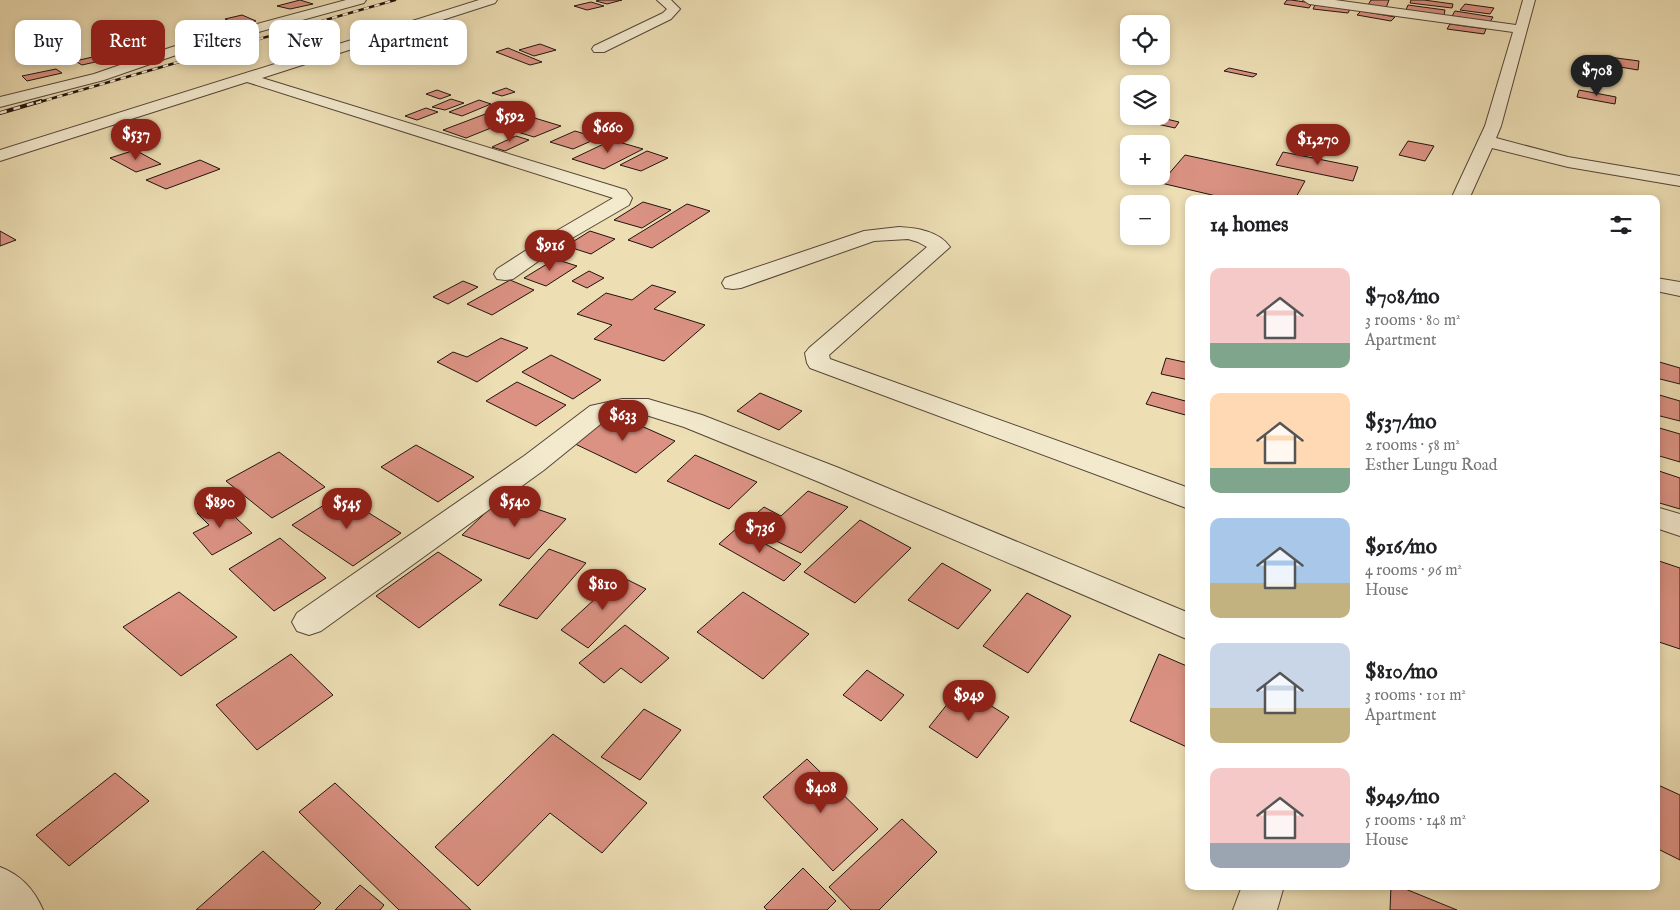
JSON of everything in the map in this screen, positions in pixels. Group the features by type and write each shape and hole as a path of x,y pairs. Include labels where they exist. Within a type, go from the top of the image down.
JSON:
{"street":[{"path":"0,102 98,77 169,52 360,0"},
{"path":"0,156 491,0"},
{"path":"599,49 667,16 674,9 663,0"},
{"path":"1309,0 1519,30"},
{"path":"1462,195 1493,126 1524,7"},
{"path":"248,78 500,155 619,194 624,198 505,274"},
{"path":"1486,141 1568,162 1680,181"},
{"path":"733,283 872,235 894,232 932,240 940,247 817,353 819,363 1185,498"},
{"path":"1660,285 1680,289"},
{"path":"309,622 534,462 600,412 622,407 648,407 692,421 829,475 1185,626"},
{"path":"1660,518 1680,524"},
{"path":"0,888 21,910"},
{"path":"1255,910 1262,890"}],"building":[{"path":"300,0 313,4 290,9 277,6"},
{"path":"622,0 607,4 596,1"},
{"path":"1287,0 1312,3 1309,8 1284,4"},
{"path":"1371,0 1389,0 1386,8 1368,5"},
{"path":"1411,0 1453,4 1452,8 1410,3"},
{"path":"591,2 604,6 587,10 574,6"},
{"path":"1465,4 1494,8 1490,14 1460,10"},
{"path":"1315,5 1350,9 1348,13 1313,9"},
{"path":"1408,5 1445,10 1444,15 1406,10"},
{"path":"1361,11 1395,17 1391,21 1357,15"},
{"path":"1455,11 1493,17 1490,22 1452,16"},
{"path":"242,15 254,20 227,20 225,19"},
{"path":"1450,24 1486,29 1484,34 1447,29"},
{"path":"540,44 556,50 534,56 519,50"},
{"path":"508,48 542,62 530,65 496,52"},
{"path":"91,57 91,63 82,65 81,60"},
{"path":"1609,57 1639,61 1638,70 1608,65"},
{"path":"1229,68 1257,74 1253,77 1224,71"},
{"path":"56,69 62,73 27,81 22,76"},
{"path":"506,88 515,92 502,96 492,93"},
{"path":"437,90 451,95 440,99 426,94"},
{"path":"1579,90 1616,97 1615,104 1577,97"},
{"path":"451,99 464,103 445,110 432,107"},
{"path":"479,100 491,104 462,116 449,112"},
{"path":"426,108 438,112 417,120 405,116"},
{"path":"488,113 511,120 466,138 443,130"},
{"path":"528,116 561,126 534,137 501,127"},
{"path":"1170,120 1179,122 1175,128 1162,125 1170,125"},
{"path":"575,131 598,138 573,149 550,142"},
{"path":"516,136 529,140 505,151 492,147"},
{"path":"612,140 643,149 604,169 572,159"},
{"path":"1408,141 1434,146 1425,161 1399,155"},
{"path":"135,150 161,164 136,172 110,158"},
{"path":"647,151 668,158 641,171 620,165"},
{"path":"1283,152 1358,167 1353,181 1276,165"},
{"path":"1185,155 1305,181 1297,195 1212,195 1170,185 1170,172"},
{"path":"200,160 220,169 166,189 146,180"},
{"path":"643,202 671,210 642,228 614,220"},
{"path":"687,204 710,211 652,248 628,240"},
{"path":"0,231 16,240 0,246"},
{"path":"590,231 615,239 591,254 566,246"},
{"path":"555,259 577,266 546,286 524,278"},
{"path":"589,271 604,278 587,288 572,281"},
{"path":"510,280 534,290 492,315 467,304"},
{"path":"463,281 478,287 448,304 433,297"},
{"path":"652,285 676,292 654,309 705,325 664,361 594,339 612,325 577,314 606,293 632,300"},
{"path":"501,338 528,348 477,382 437,362 453,352 467,357"},
{"path":"551,355 601,380 573,399 522,372"},
{"path":"1166,358 1185,362 1185,379 1161,374"},
{"path":"1660,362 1680,368 1680,384 1660,379"},
{"path":"517,382 566,405 536,426 486,401"},
{"path":"1152,392 1185,401 1185,415 1146,404"},
{"path":"760,393 802,411 779,430 737,411"},
{"path":"1660,395 1680,401 1680,421 1660,416"},
{"path":"610,412 675,441 636,473 571,442"},
{"path":"1660,428 1680,434 1680,462 1660,456"},
{"path":"416,445 474,477 438,502 381,467"},
{"path":"279,452 325,487 272,518 226,481"},
{"path":"695,455 757,482 729,509 667,481"},
{"path":"1660,471 1680,478 1680,509 1660,503"},
{"path":"808,491 848,507 801,553 743,525 764,507 781,516"},
{"path":"340,495 401,533 353,566 292,525"},
{"path":"502,497 566,519 529,559 462,535"},
{"path":"219,502 252,533 212,555 193,533 209,525 197,513"},
{"path":"860,520 911,548 855,603 804,572"},
{"path":"737,528 801,564 784,581 719,544"},
{"path":"280,538 326,578 274,611 229,569"},
{"path":"549,549 586,563 537,619 499,605"},
{"path":"438,552 482,580 419,628 376,596"},
{"path":"1660,561 1680,568 1680,649 1660,642"},
{"path":"942,563 991,590 958,629 908,600"},
{"path":"620,576 646,589 588,648 561,630"},
{"path":"179,592 237,637 181,676 123,627"},
{"path":"743,592 809,634 763,679 697,632"},
{"path":"1027,593 1071,616 1028,673 983,646"},
{"path":"625,625 669,658 641,683 621,668 604,683 579,663"},
{"path":"291,654 333,695 257,750 216,705"},
{"path":"1159,654 1185,665 1185,746 1130,721"},
{"path":"867,670 904,695 881,721 843,695"},
{"path":"961,687 1009,717 977,758 929,727"},
{"path":"644,709 681,730 640,780 601,757"},
{"path":"553,734 647,803 602,853 550,813 478,886 435,847"},
{"path":"807,759 878,829 833,871 763,797"},
{"path":"115,773 149,801 69,866 36,835"},
{"path":"335,783 471,910 399,910 299,812"},
{"path":"1660,786 1680,795 1680,860 1660,850"},
{"path":"902,819 937,852 879,910 851,910 829,887"},
{"path":"263,851 321,903 314,910 196,910"},
{"path":"803,868 836,901 827,910 767,910 764,907"},
{"path":"360,885 384,905 380,910 335,910"},
{"path":"1391,890 1408,890 1457,910 1390,910"}],"railway":[{"path":"36,103 395,0"},
{"path":"0,113 41,101"}]}
